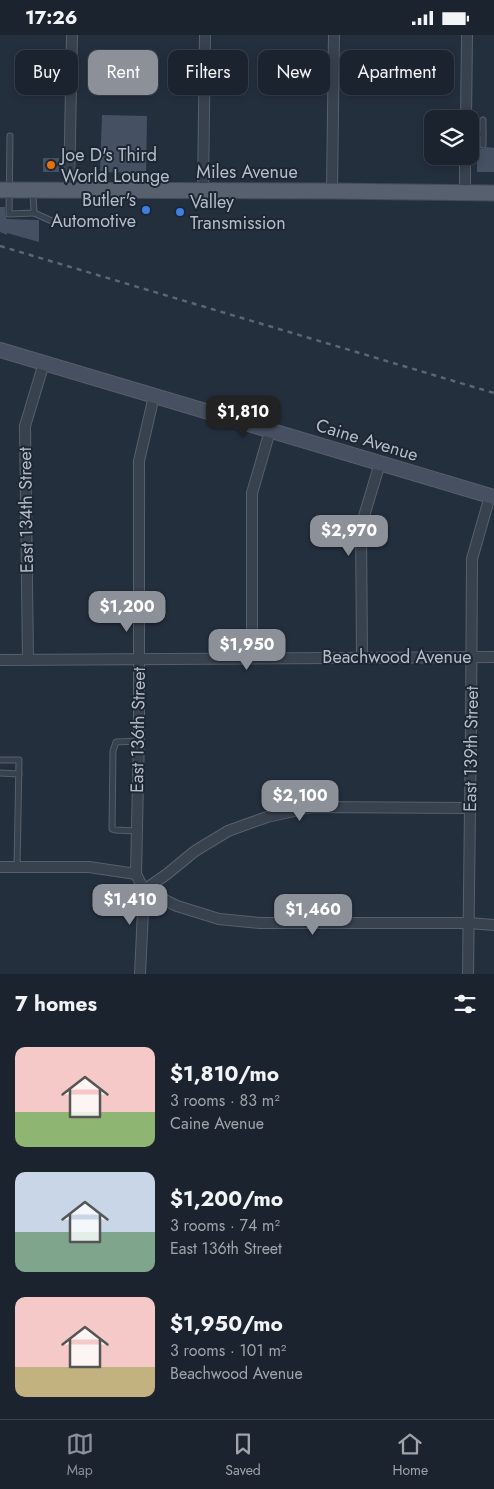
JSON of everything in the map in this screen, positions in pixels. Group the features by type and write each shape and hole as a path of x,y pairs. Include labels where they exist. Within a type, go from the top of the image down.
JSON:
{"main road":[{"name":"Miles Avenue","path":"5,190 494,193"}],"street":[{"path":"69,191 72,35"},
{"path":"202,191 205,35"},
{"path":"332,191 334,35"},
{"path":"466,110 467,35"},
{"path":"465,165 465,193"},
{"name":"Caine Avenue","path":"0,350 492,497"},
{"name":"East 134th Street","path":"28,659 25,426 44,363"},
{"name":"East 136th Street","path":"144,889 136,874 139,741 139,461 154,396"},
{"path":"252,658 252,493 270,431"},
{"path":"362,657 361,526 380,463"},
{"name":"East 139th Street","path":"468,974 472,559 492,497"},
{"name":"Beachwood Avenue","path":"0,660 494,657"},
{"path":"144,889 167,874 195,851 228,831 267,817 312,807 470,808"},
{"path":"0,867 89,867 136,874"},
{"path":"144,889 177,906 219,919 260,923 468,923 494,925"},
{"path":"140,974 144,889"}],"lane":[{"path":"483,120 483,145"},
{"path":"10,136 5,190 9,214 34,213 52,221 80,222"},
{"path":"32,191 34,213"},
{"path":"136,831 112,829 113,751 116,742 139,741"},
{"path":"0,760 19,760 18,867"},
{"path":"0,773 19,774"}],"building":[{"path":"102,115 147,116 146,173 100,172"},
{"path":"479,148 494,148 494,172 477,172"},
{"name":"Joe D's Third World Lounge","path":"43,158 59,158 59,172 43,172"},
{"path":"0,207 5,207 7,219 39,220 39,242 0,232"}],"railway":[{"path":"0,246 494,393"}],"place":[{"name":"Joe D's Third World Lounge","path":"51,165"},
{"name":"Butler's Automotive","path":"146,210"},
{"name":"Valley Transmission","path":"180,212"}]}
